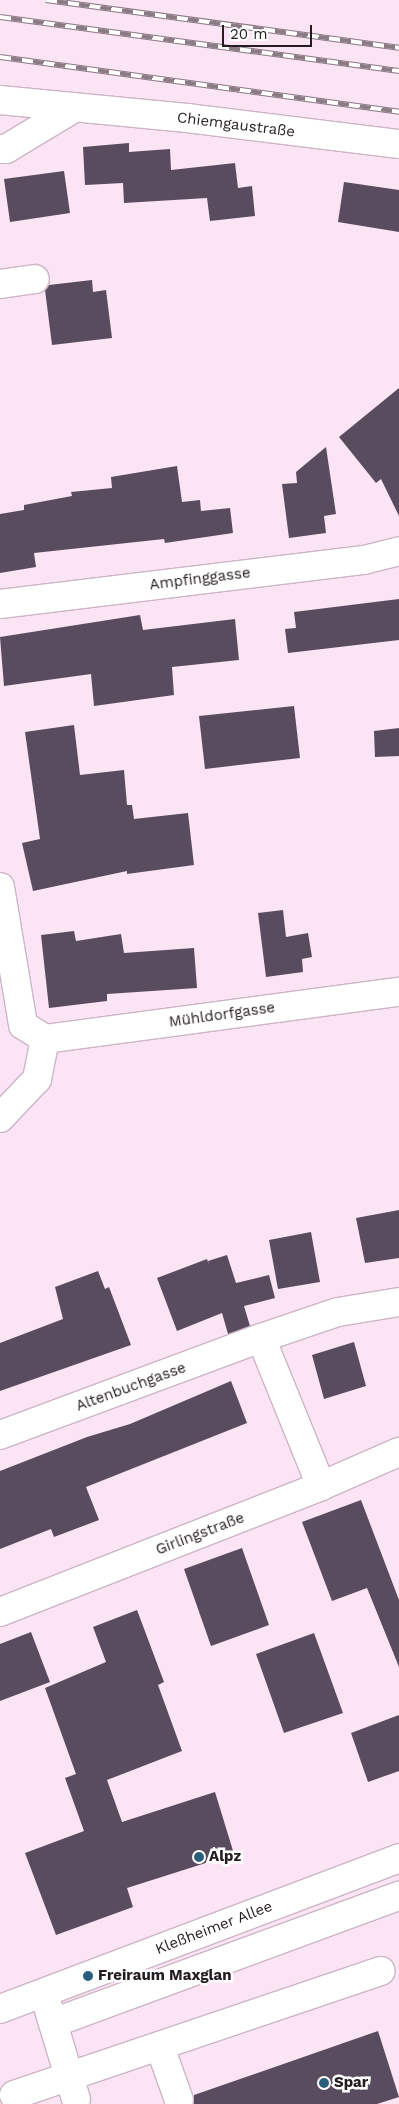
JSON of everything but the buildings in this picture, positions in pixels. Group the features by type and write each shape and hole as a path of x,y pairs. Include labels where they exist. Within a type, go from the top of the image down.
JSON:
{"street":[{"name":"Chiemgaustraße","path":"0,100 399,144"},
{"path":"2,150 74,108"},
{"path":"0,284 32,286 0,298"},
{"name":"Ampfinggasse","path":"0,604 364,560 399,551"},
{"path":"0,887 2,914 24,1025 45,1038 38,1079 23,1098 0,1118"},
{"name":"Mühldorfgasse","path":"45,1038 399,992"},
{"name":"Altenbuchgasse","path":"0,1435 261,1338 338,1312 399,1302"},
{"path":"261,1338 321,1486"},
{"name":"Girlingstraße","path":"0,1612 321,1486 399,1452"},
{"name":"Kleßheimer Allee","path":"0,2009 399,1858"},
{"path":"53,2023 399,1896"},
{"path":"14,2096 72,2088 160,2047 381,1971"},
{"path":"44,1993 72,2088"},
{"path":"160,2047 178,2100"}],"railway":[{"path":"46,0 399,48"},
{"path":"0,17 399,71"},
{"path":"0,57 399,112"}],"place":[{"name":"Alpz","path":"199,1857"},
{"name":"Freiraum Maxglan","path":"88,1976"},
{"name":"Spar","path":"324,2083"}]}
